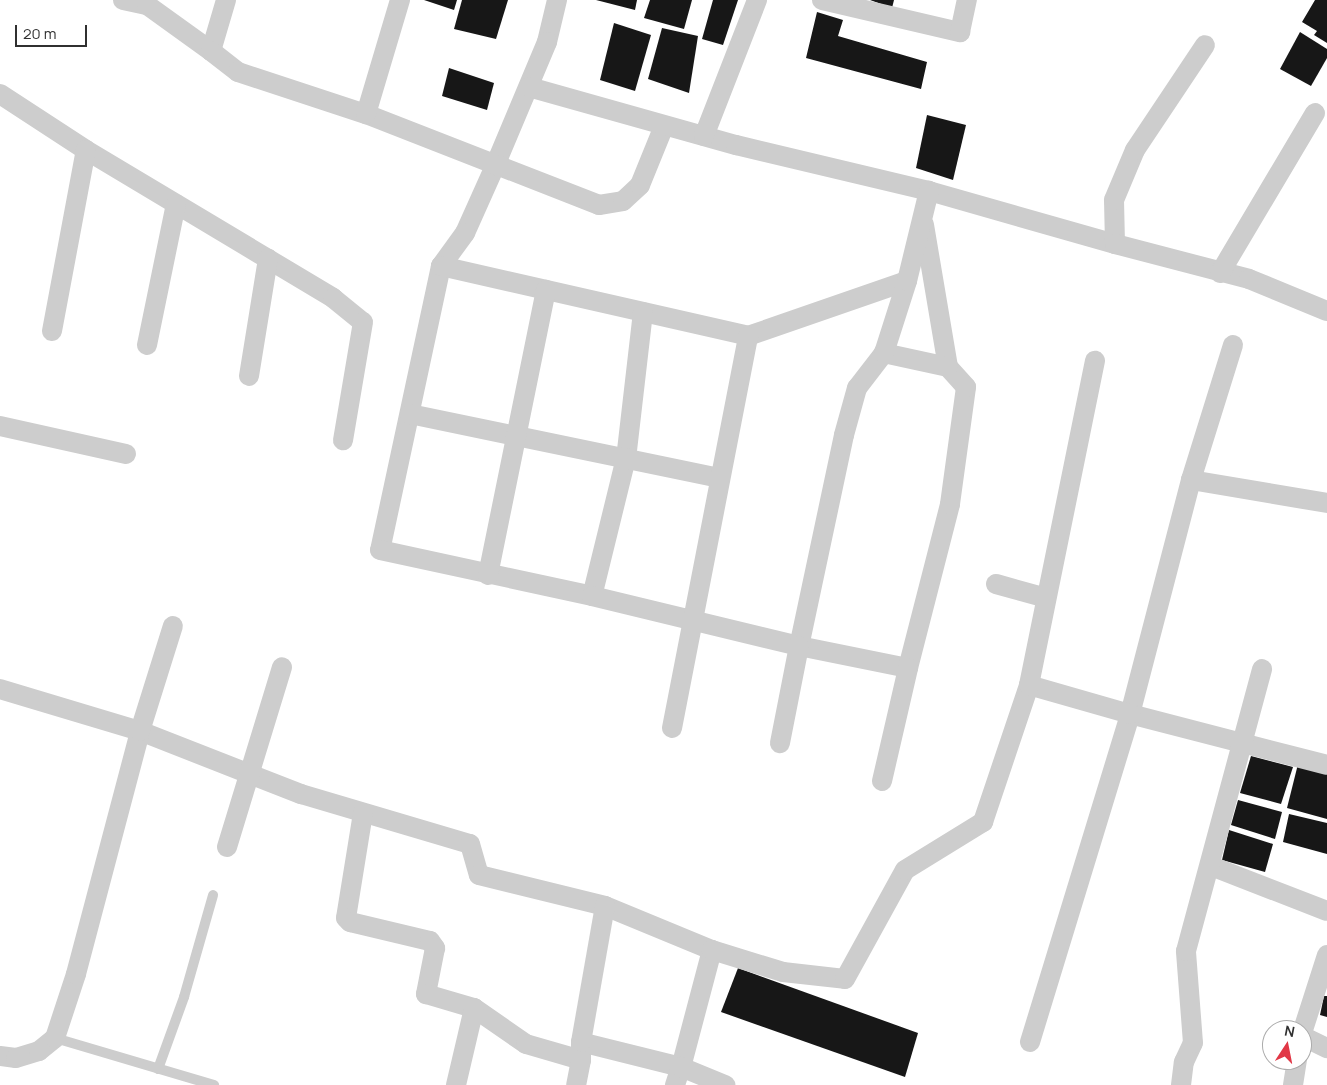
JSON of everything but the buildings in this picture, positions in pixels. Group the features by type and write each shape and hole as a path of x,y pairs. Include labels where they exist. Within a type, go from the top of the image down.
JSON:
{"street":[{"path":"122,0 147,5 238,72 366,114 495,166 599,205 623,201 640,185 664,126"},
{"path":"211,51 226,0"},
{"path":"366,114 400,0"},
{"path":"557,0 548,42 495,166 464,233 441,266 380,550 488,575 592,596 799,646 908,668"},
{"path":"704,136 757,0"},
{"path":"822,0 960,32 967,0"},
{"path":"1115,244 1114,200 1135,150 1205,45"},
{"path":"529,87 664,126 929,191 1249,280 1327,311"},
{"path":"0,94 86,150 333,298 363,322 343,440"},
{"path":"1220,272 1315,113"},
{"path":"52,331 86,150"},
{"path":"780,743 799,646 857,388 884,354 907,281 929,191"},
{"path":"147,345 176,204"},
{"path":"882,780 908,668 950,504 966,386 948,367 923,218"},
{"path":"249,376 268,258"},
{"path":"441,266 748,336 907,281"},
{"path":"488,575 546,290"},
{"path":"592,596 626,458 643,312"},
{"path":"672,728 748,336"},
{"path":"1030,1042 1130,714 1191,480 1233,345"},
{"path":"884,354 948,367"},
{"path":"0,689 140,731 301,794 470,844 479,874 606,906 712,950 783,972 844,979 905,870 984,822 1028,685 1094,361"},
{"path":"410,414 719,478"},
{"path":"0,426 126,454"},
{"path":"1191,480 1327,503"},
{"path":"996,584 1046,598"},
{"path":"0,1056 16,1058 39,1051 55,1038 76,974 140,731 173,626"},
{"path":"227,847 251,775 282,667"},
{"path":"1181,1085 1184,1062 1192,1043 1186,951 1211,866 1262,668"},
{"path":"1028,685 1130,714 1327,765"},
{"path":"363,812 346,918 350,922 430,941 436,948 426,994 474,1008 526,1044 581,1051 678,1076 725,1085"},
{"path":"1211,866 1327,911"},
{"path":"576,1085 606,906"},
{"path":"678,1076 712,950"},
{"path":"1307,1020 1327,955"},
{"path":"456,1085 474,1008"},
{"path":"1312,1040 1327,1048"},
{"path":"1294,1085 1296,1070"}],"lane":[{"path":"158,1069 184,997 213,895"},
{"path":"55,1038 214,1085"}]}
